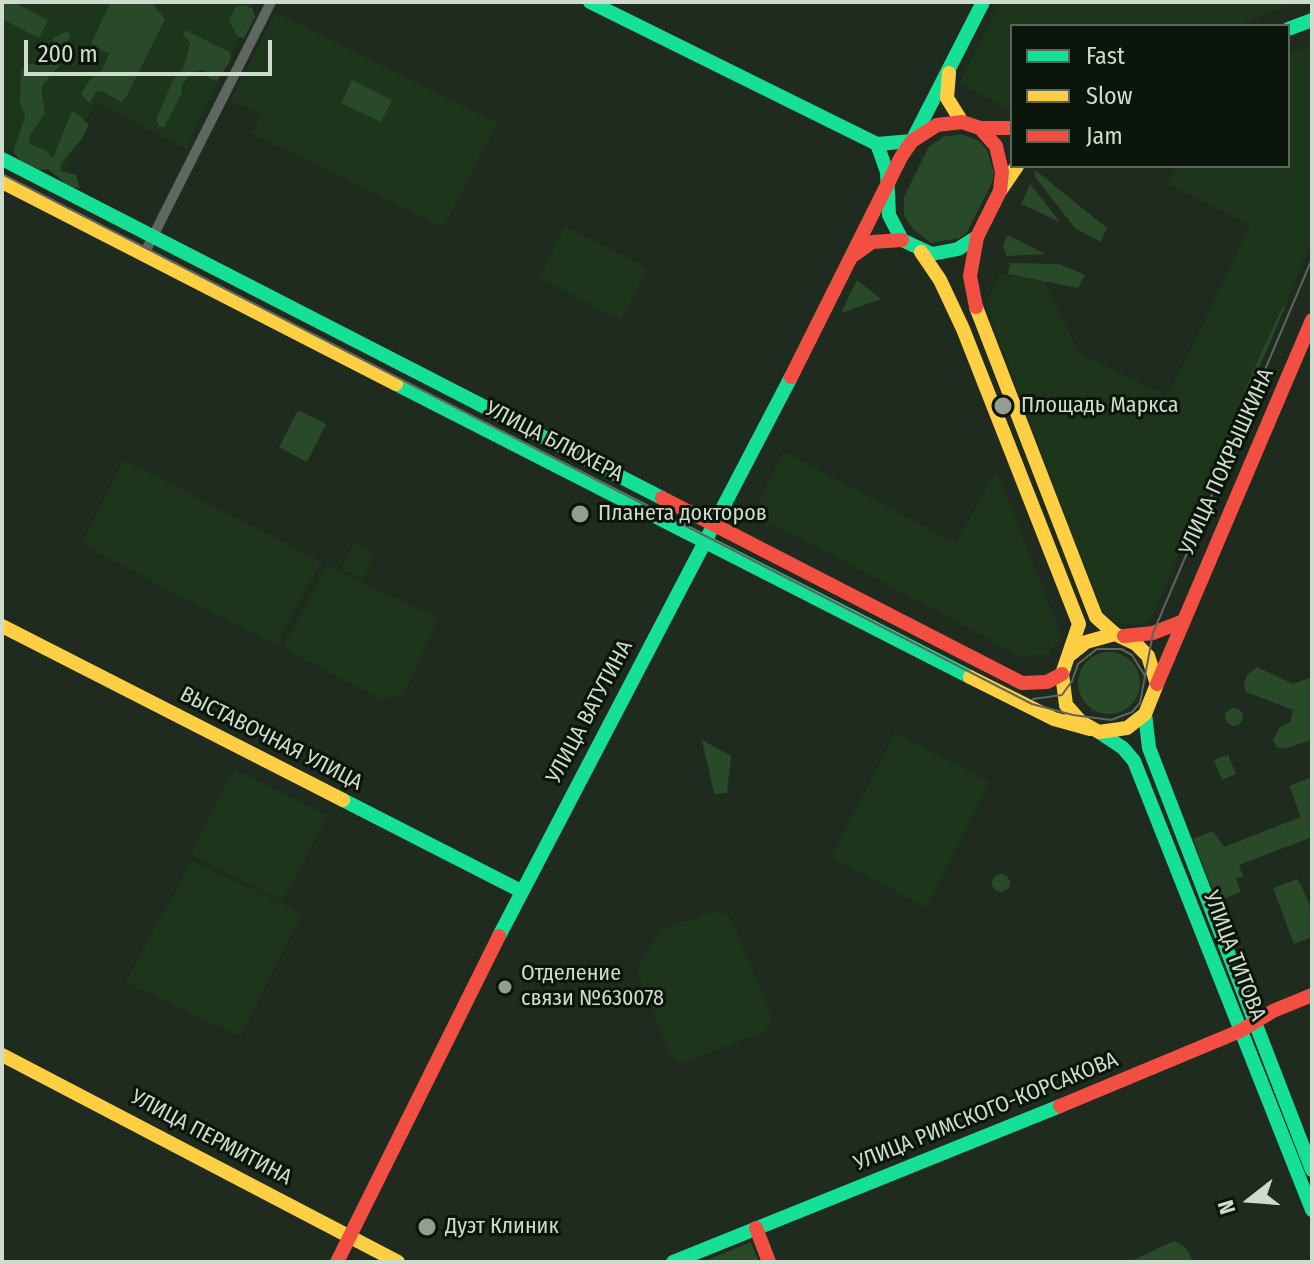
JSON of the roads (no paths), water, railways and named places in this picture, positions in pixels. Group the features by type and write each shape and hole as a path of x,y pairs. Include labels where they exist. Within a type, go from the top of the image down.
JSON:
{"main road":[{"path":"590,2 877,144 884,155 889,215 902,240 921,252 932,254 958,249 977,237"},
{"path":"887,185 983,2"},
{"path":"1290,28 1312,20"},
{"path":"950,66 947,98 962,122"},
{"path":"877,144 912,141 937,125 962,122 980,128 1010,128"},
{"path":"980,128 996,146 1002,172 1000,191"},
{"name":"УЛИЦА БЛЮХЕРА","path":"2,159 1022,683 1047,682 1062,674"},
{"path":"921,252 940,280 963,329 1079,624 1062,674 1062,695 1066,705 1095,731 1127,728 1145,714 1157,684 1148,656 1096,617 977,310 970,276 977,237 1000,191 1016,168"},
{"name":"УЛИЦА БЛЮХЕРА","path":"2,182 705,544 1054,719 1095,731"},
{"name":"УЛИЦА ВАТУТИНА","path":"337,1262 521,891 715,525 887,185"},
{"path":"847,261 872,242 902,240"},
{"name":"УЛИЦА ПОКРЫШКИНА","path":"1157,684 1312,320"},
{"path":"1071,654 1086,642 1120,635 1153,633 1181,622"},
{"name":"ВЫСТАВОЧНАЯ УЛИЦА","path":"2,626 521,891"},
{"name":"УЛИЦА ТИТОВА","path":"1145,714 1149,748 1312,1170"},
{"name":"УЛИЦА ТИТОВА","path":"1095,731 1123,748 1134,761 1312,1210"},
{"name":"УЛИЦА РИМСКОГО-КОРСАКОВА","path":"673,1262 1240,1031 1312,995"},
{"name":"УЛИЦА ПЕРМИТИНА","path":"2,1055 398,1262"},
{"path":"756,1228 769,1262"}],"street":[{"path":"143,256 271,2"}],"tram line":[{"path":"2,174 1032,704 1073,715 1111,720 1132,712 1140,703 1153,633 1312,259"},
{"path":"1033,699 1062,695 1072,681 1078,664 1097,649 1121,649 1132,655 1145,676"}],"place":[{"name":"Площадь Маркса","path":"1003,406"},
{"name":"Планета докторов","path":"580,514"},
{"name":"Отделение связи №630078","path":"505,987"},
{"name":"Дуэт Клиник","path":"427,1227"}]}
